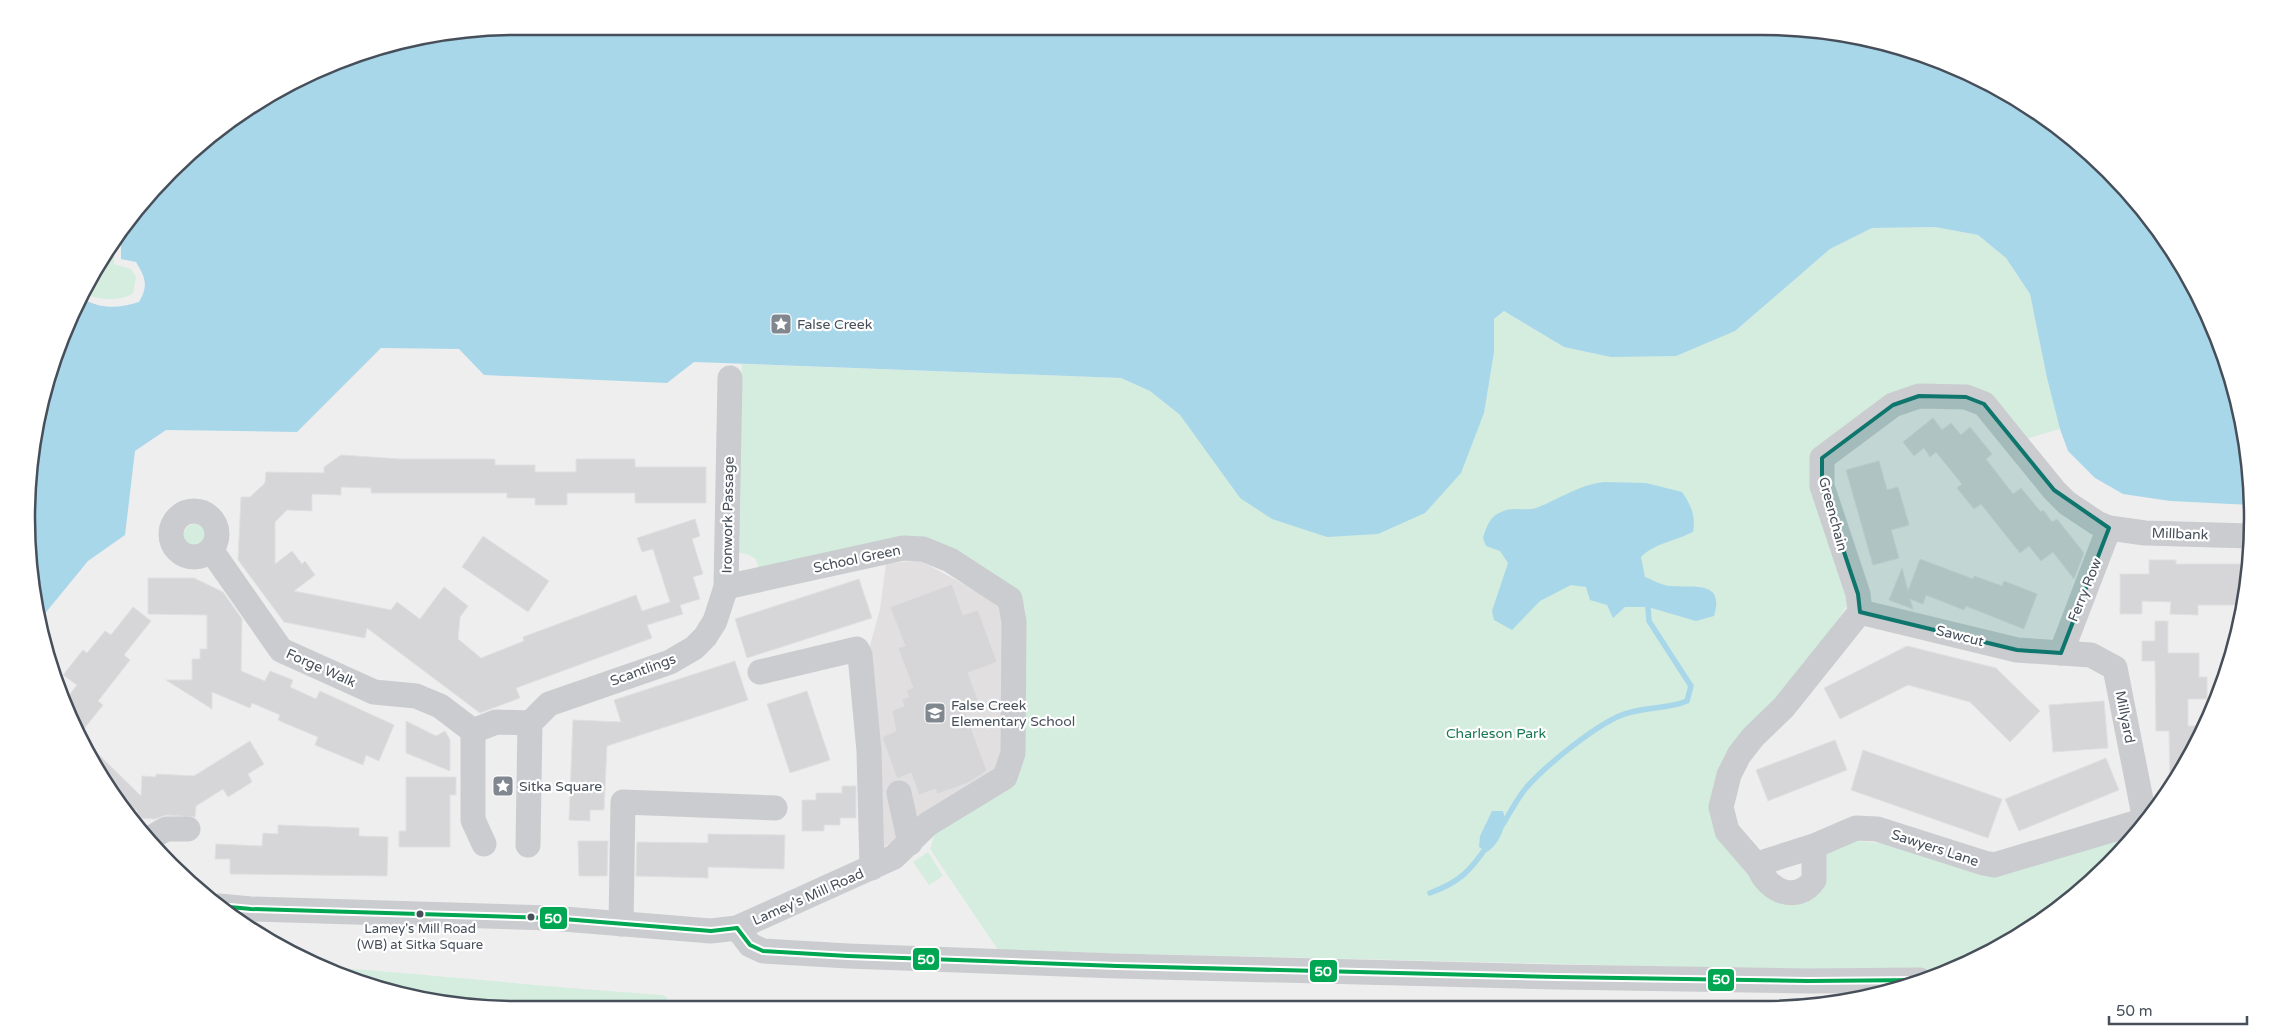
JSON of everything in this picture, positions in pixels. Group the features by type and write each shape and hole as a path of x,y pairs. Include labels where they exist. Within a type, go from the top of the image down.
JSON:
{"street":[{"name":"Ironwork Passage","path":"726,587 730,378"},
{"name":"Greenchain","path":"1860,612 1858,594 1822,486 1822,458 1893,405 1906,399 1919,396 1949,396 1966,398 1984,404 2054,490 2085,517 2108,528"},
{"name":"Millbank","path":"2108,528 2145,533 2243,536"},
{"name":"Ferry Row","path":"2061,653 2108,528"},
{"name":"School Green","path":"726,587 903,548 923,549 950,560 1010,598 1014,622 1012,753 1005,776 928,824 910,844"},
{"name":"Forge Walk","path":"211,550 281,650 374,692 416,696 440,706 473,730"},
{"name":"Scantlings","path":"530,722 549,704 670,662 694,648 715,621 726,587"},
{"name":"Sawcut","path":"1860,612 2016,650 2061,653"},
{"path":"1814,846 1814,880 1803,890 1787,893 1776,889 1767,882 1759,868 1727,831 1721,807 1729,775 1748,743 1784,707 1860,612"},
{"path":"760,672 857,648 860,655 869,751 872,868"},
{"name":"Millyard","path":"2061,653 2091,655 2115,668 2144,812"},
{"path":"484,844 473,820 473,730 496,722 530,722 528,845"},
{"path":"899,793 910,844"},
{"path":"621,924 623,802 775,808"},
{"name":"Sawyers Lane","path":"1759,868 1767,861 1814,846 1844,831 1867,828 1994,865 2133,825"},
{"path":"155,836 166,829 188,829"},
{"name":"Lamey's Mill Road","path":"233,907 261,910 551,918 711,931 736,928 872,868 894,857 910,844"},
{"path":"736,928 750,945 763,951 848,956 1117,966 1557,977 1808,981 1900,980"}],"highlighted area":[{"path":"1919,396 1966,397 1984,404 2054,490 2109,528 2061,653 2017,650 1860,612 1858,594 1822,486 1822,458 1893,405"}],"shaded area":[{"name":"False Creek Elementary School","path":"919,560 1006,607 1003,773 871,855 862,675 880,609 886,564"}],"green space":[{"name":"Charleson Park","path":"1935,227 1978,235 2006,258 2030,294 2047,378 2060,429 2022,440 1985,397 1933,390 1817,456 1858,608 1846,607 1716,813 1784,897 1827,850 1858,841 1895,845 1991,871 2122,838 2103,860 2055,901 2029,920 1975,951 1932,969 1781,969 1146,954 1140,956 1135,954 998,950 930,849 935,833 1010,785 1024,760 1025,607 1017,598 943,551 760,574 756,559 747,554 735,552 742,364 1121,378 1150,391 1180,415 1240,498 1494,352 1494,319 1504,311 1564,347 1735,331 1830,249 1872,228"},
{"path":"115,252 114,264 131,269 136,277 133,293 116,299 90,295"},
{"path":"196,524 205,528 209,537 205,546 196,550 187,546 183,537 187,528"},
{"path":"928,852 943,876 929,885 913,862"},
{"path":"345,968 663,995 668,998 664,1001 554,1001 455,997 393,985"}],"water":[{"name":"False Creek","path":"518,35 1761,35 1824,39 1886,51 1946,72 1975,85 2029,116 2055,135 2103,176 2144,224 2163,250 2194,304 2207,333 2228,393 2235,424 2240,455 2244,505 2170,501 2123,494 2095,478 2068,451 2060,429 2047,378 2030,294 2006,258 1978,235 1935,227 1872,228 1830,249 1735,331 1676,356 1611,357 1564,347 1504,311 1494,319 1494,352 1484,413 1461,473 1425,513 1378,534 1327,537 1272,519 1240,498 1180,415 1150,391 1121,378 694,362 667,383 484,375 459,349 381,348 297,432 166,430 135,451 125,535 88,561 44,614 39,581 35,518 36,486 44,424 51,393 61,363 87,301 102,306 116,307 139,302 142,296 145,281 139,267 136,262 121,259 121,243 176,176 224,135 250,116 304,85 333,72 393,51 455,39"},
{"path":"1604,482 1646,483 1682,492 1692,511 1694,521 1693,532 1652,548 1641,557 1645,577 1668,586 1698,587 1711,591 1715,596 1716,604 1714,616 1696,621 1648,607 1625,607 1613,618 1607,605 1590,600 1586,587 1571,585 1540,601 1512,630 1494,620 1492,611 1508,563 1500,551 1486,546 1483,538 1490,520 1509,509 1536,508 1577,489"},
{"path":"1492,811 1503,811 1504,822 1499,839 1487,852 1479,847 1480,836"}],"building":[{"path":"1933,418 1942,430 1951,423 1961,435 1970,427 1992,454 1986,459 2013,494 2021,488 2052,522 2057,519 2084,553 2074,579 2053,552 2041,561 2029,546 2020,553 1981,504 1974,509 1957,488 1962,484 1936,452 1930,457 1924,448 1914,456 1903,442"},
{"path":"341,455 400,459 495,459 495,465 535,465 535,472 576,472 576,459 635,459 635,467 706,467 706,503 635,503 635,493 567,493 567,505 535,505 535,498 507,498 507,493 371,493 371,488 341,487 341,495 312,494 312,511 287,510 275,522 275,564 292,551 302,564 305,561 315,575 294,591 391,610 397,602 420,619 444,587 468,606 460,617 458,639 481,658 524,641 523,637 636,595 642,611 670,602 653,549 642,552 637,538 695,519 700,536 692,539 703,574 693,577 700,599 680,605 683,614 647,625 652,638 516,688 520,698 480,713 367,628 365,638 284,622 238,560 241,497 250,497 265,483 266,472 324,473 324,467"},
{"path":"1879,461 1887,490 1898,487 1909,525 1891,530 1899,558 1873,565 1846,470"},
{"path":"483,536 549,581 528,612 462,567"},
{"path":"1920,559 1973,579 1974,576 2002,586 2004,581 2037,594 2024,629 1966,606 1964,610 1926,595 1923,604 1910,599 1913,609 1889,600 1902,568 1908,591"},
{"path":"2149,560 2176,560 2176,564 2242,564 2236,605 2198,605 2198,615 2170,614 2171,602 2142,601 2142,614 2120,614 2120,574 2149,574"},
{"path":"148,578 194,578 223,592 242,619 241,671 265,681 270,671 293,680 290,687 316,699 320,691 394,725 379,761 366,755 363,765 315,745 318,737 278,720 280,715 252,703 250,708 212,692 212,709 166,680 192,680 192,659 200,659 200,649 207,649 207,615 148,614"},
{"path":"859,579 872,618 747,658 735,619"},
{"path":"952,584 963,615 978,610 997,662 968,673 978,700 963,706 987,771 968,783 937,794 935,789 919,795 911,773 897,779 882,737 896,731 892,711 904,706 902,699 909,697 906,690 913,688 898,648 905,646 890,607"},
{"path":"133,607 151,621 124,655 130,660 98,701 103,705 84,729 69,695 77,685 63,675 83,650 87,653 105,631 111,635"},
{"path":"2155,621 2168,621 2168,653 2199,653 2199,677 2207,677 2207,699 2188,699 2188,726 2197,726 2170,775 2169,731 2156,731 2155,661 2142,661 2142,641 2155,641"},
{"path":"1907,646 1996,668 2040,711 2010,742 1970,702 1908,685 1840,719 1824,688"},
{"path":"735,661 748,700 607,746 604,810 590,810 590,821 569,820 573,720 621,722 614,700"},
{"path":"807,691 830,760 790,773 767,704"},
{"path":"2104,701 2108,748 2053,752 2049,705"},
{"path":"406,721 436,736 445,731 450,740 450,771 406,753"},
{"path":"1835,740 1847,770 1768,801 1756,770"},
{"path":"250,741 264,764 248,774 252,782 228,797 223,789 196,806 195,817 166,815 155,819 140,818 137,814 137,810 134,810 116,786 96,752 141,796 142,776 156,777 156,774 194,776"},
{"path":"1863,750 2002,799 1988,838 1851,790"},
{"path":"2106,758 2119,790 2019,831 2005,799"},
{"path":"406,777 456,777 456,795 450,795 450,847 399,847 399,831 406,831"},
{"path":"842,786 856,786 856,818 840,818 840,825 824,825 824,831 802,831 802,800 816,800 816,793 842,793"},
{"path":"278,825 359,828 359,836 388,837 387,876 230,874 230,859 215,859 216,844 262,846 263,833 278,834"},
{"path":"708,834 785,835 784,869 708,867 708,878 636,876 637,842 708,843"},
{"path":"578,841 608,841 607,876 579,876"}],"waterway":[{"path":"1501,827 1519,797 1534,779 1568,749 1594,730 1617,717 1635,711 1670,706 1687,701 1691,686 1649,621 1648,607"},
{"path":"1430,893 1449,885 1464,875 1488,845"}],"transit line":[{"name":"50","path":"233,907 551,918 711,931 737,928"},
{"name":"50","path":"737,928 750,945 763,951 848,956 1117,966 1557,977 1808,981 1900,980"}],"place":[{"name":"False Creek","path":"781,324"},
{"name":"False Creek Elementary School","path":"935,713"},
{"name":"Sitka Square","path":"503,786"},
{"name":"Lamey's Mill Road (WB) at Sitka Square","path":"420,914"}]}
